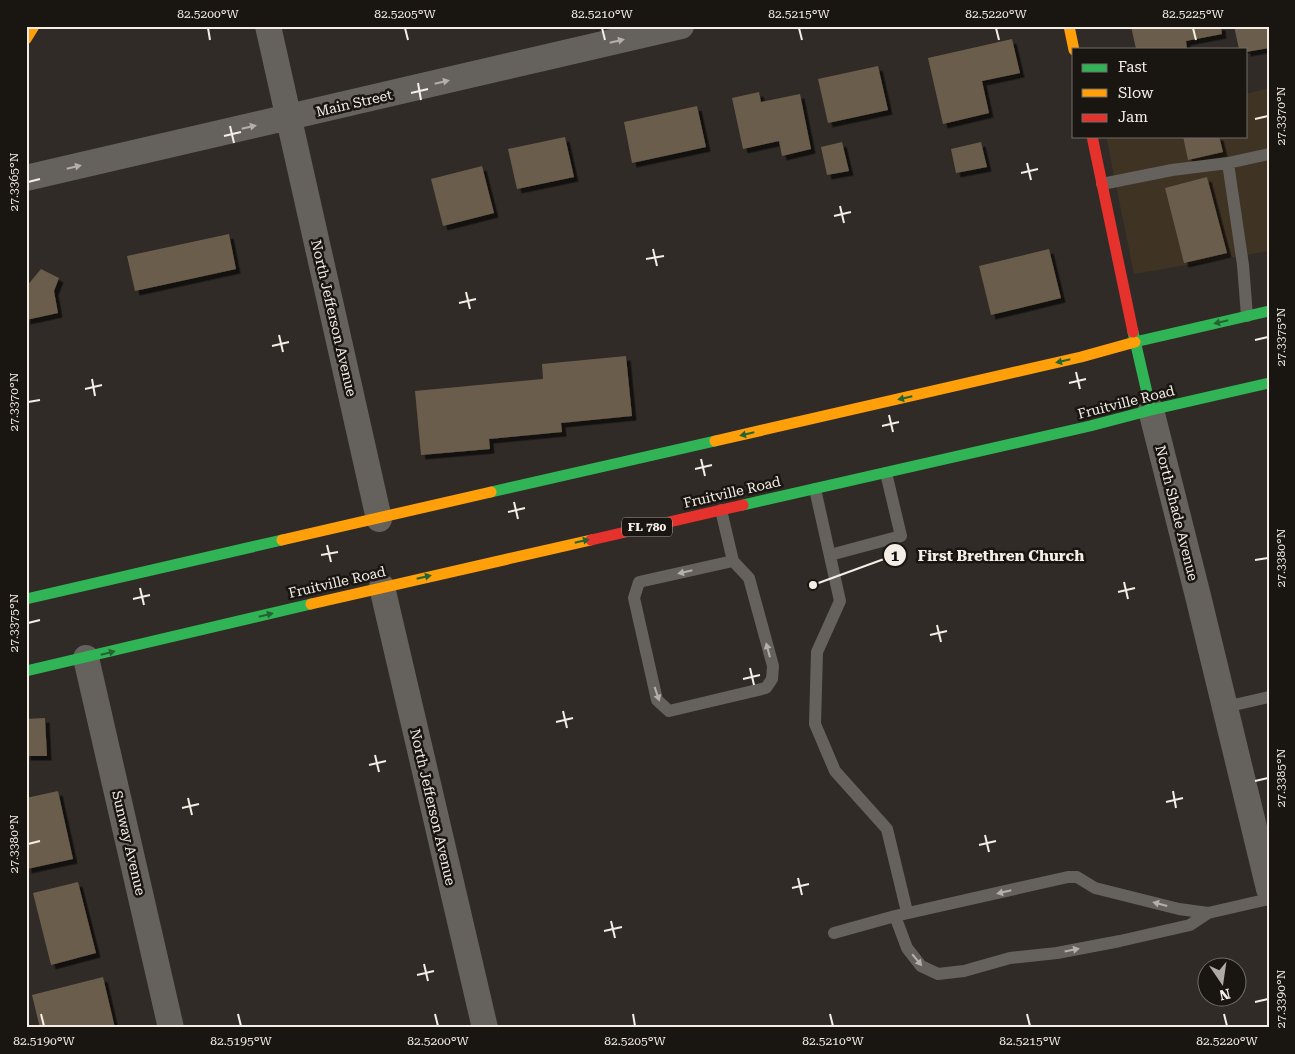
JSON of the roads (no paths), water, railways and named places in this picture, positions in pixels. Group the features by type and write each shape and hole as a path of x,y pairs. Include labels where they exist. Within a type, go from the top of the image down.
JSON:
{"main road":[{"path":"26,39 34,26"},
{"path":"1069,26 1074,48"},
{"name":"North Shade Avenue","path":"1092,138 1151,410"},
{"path":"26,599 1081,357 1135,342 1269,311"},
{"name":"Fruitville Road","path":"26,671 1269,383"}],"street":[{"name":"North Jefferson Avenue","path":"268,26 380,519"},
{"name":"Main Street","path":"26,178 681,26"},
{"name":"North Shade Avenue","path":"1151,410 1269,889"},
{"name":"North Jefferson Avenue","path":"382,587 485,1028"},
{"name":"Sunway Avenue","path":"86,658 172,1028"}],"lane":[{"path":"1102,184 1172,170 1228,163 1269,154"},
{"path":"1228,163 1243,265 1247,316"},
{"path":"830,555 901,536 886,472"},
{"path":"815,488 840,601 817,652 815,724 835,771 887,829 907,948 921,966 938,974 964,971 1010,958 1057,953 1120,941 1190,925 1208,913 1269,899"},
{"path":"721,510 733,561 749,578 773,666 772,678 766,688 670,711 657,700 634,598 639,582 733,561"},
{"path":"1225,707 1269,697"},
{"path":"834,933 901,914 1068,877 1077,877 1095,888 1179,909 1208,913"}],"place":[{"name":"First Brethren Church","path":"813,585"}]}
